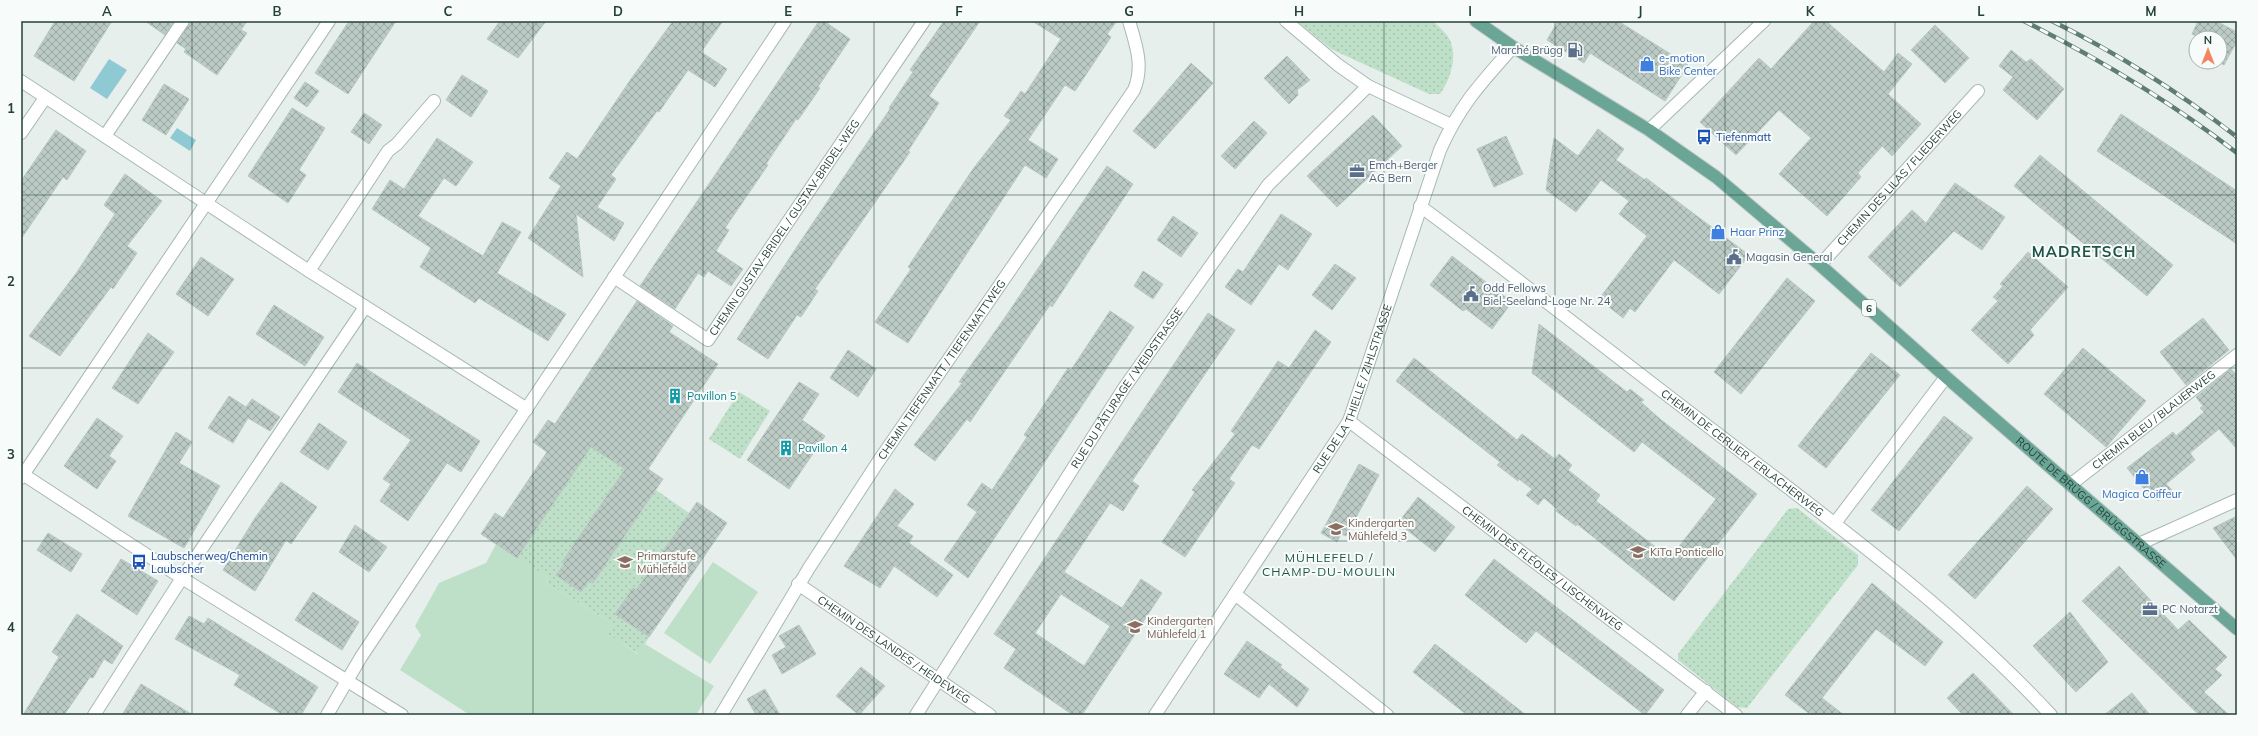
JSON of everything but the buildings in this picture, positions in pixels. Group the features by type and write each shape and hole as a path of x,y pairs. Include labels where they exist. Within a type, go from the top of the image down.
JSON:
{"main road":[{"name":"ROUTE DE BRÜGG / BRÜGGSTRASSE","path":"1476,21 1513,47 1650,130 1716,177 1820,265 1946,377 2237,629"}],"street":[{"path":"105,136 183,21"},
{"path":"329,21 22,475 182,578 402,715"},
{"path":"327,715 348,680 526,409 785,21"},
{"name":"CHEMIN GUSTAV-BRIDEL / GUSTAV-BRIDEL-WEG","path":"614,277 708,340 924,21"},
{"name":"CHEMIN TIEFENMATT / TIEFENMATTWEG","path":"721,715 798,584 883,456 1134,90 1139,76 1140,62 1129,21"},
{"path":"1286,21 1338,65 1368,86 1451,125"},
{"path":"1650,130 1764,21"},
{"name":"RUE DE LA THIELLE / ZIHLSTRASSE","path":"1155,715 1349,421 1440,150 1451,125 1470,95 1513,47"},
{"path":"21,81 309,271 526,409"},
{"name":"RUE DU PÂTURAGE / WEIDSTRASSE","path":"916,715 1124,388 1268,185 1368,86"},
{"name":"CHEMIN DES LILAS / FLIEDERWEG","path":"1820,265 1978,91"},
{"path":"21,134 45,98"},
{"path":"309,271 388,151 398,144 434,101"},
{"name":"CHEMIN DE CERLIER / ERLACHERWEG","path":"1420,206 1835,523 1956,622 2051,715"},
{"path":"94,715 182,578 365,307"},
{"name":"CHEMIN BLEU / BLAUERWEG","path":"2070,485 2237,355"},
{"path":"1835,523 1946,377"},
{"name":"CHEMIN DES FLÉOLES / LISCHENWEG","path":"1349,421 1736,715"},
{"path":"2139,544 2237,500"},
{"name":"CHEMIN DES LANDES / HEIDEWEG","path":"798,584 990,715"},
{"path":"1235,594 1387,715"},
{"path":"1687,715 1706,691"}],"green space":[{"path":"1297,21 1433,21 1450,40 1453,49 1452,69 1440,94 1429,94 1331,49"},
{"path":"739,392 770,411 740,459 709,439"},
{"path":"591,447 625,469 562,562 564,564 556,575 581,592 589,580 593,583 656,490 689,513 636,590 633,588 615,614 649,637 639,654 607,634 613,624 545,582 548,577 517,558"},
{"path":"1797,508 1858,555 1858,565 1747,708 1737,707 1678,660 1678,654 1788,509"},
{"path":"496,544 548,577 545,582 613,624 608,634 638,654 645,644 714,686 696,715 470,715 400,670 421,635 415,626 439,583 486,563"},
{"path":"713,562 758,592 710,664 664,633"}],"water":[{"path":"109,59 127,70 107,99 90,88"},
{"path":"177,128 196,140 190,151 170,138"}],"railway":[{"path":"2024,21 2080,50 2134,82 2186,116 2237,153"},
{"path":"2052,21 2100,46 2148,74 2237,137"}],"place":[{"name":"Marché Brügg","path":"1575,50"},
{"name":"e-motion Bike Center","path":"1647,64"},
{"name":"Tiefenmatt","path":"1704,137"},
{"name":"Emch+Berger AG Bern","path":"1357,171"},
{"name":"Haar Prinz","path":"1718,232"},
{"name":"Magasin General","path":"1734,257"},
{"name":"Odd Fellows Biel-Seeland-Loge Nr. 24","path":"1471,294"},
{"name":"Pavillon 5","path":"675,396"},
{"name":"Pavillon 4","path":"786,448"},
{"name":"Magica Coiffeur","path":"2142,477"},
{"name":"Kindergarten Mühlefeld 3","path":"1336,529"},
{"name":"KiTa Ponticello","path":"1638,552"},
{"name":"Laubscherweg/Chemin Laubscher","path":"139,562"},
{"name":"Primarstufe Mühlefeld","path":"625,562"},
{"name":"PC Notarzt","path":"2150,609"},
{"name":"Kindergarten Mühlefeld 1","path":"1135,627"}],"district":[{"name":"MADRETSCH","path":"2084,252"},
{"name":"MÜHLEFELD / CHAMP-DU-MOULIN","path":"1329,565"}]}
